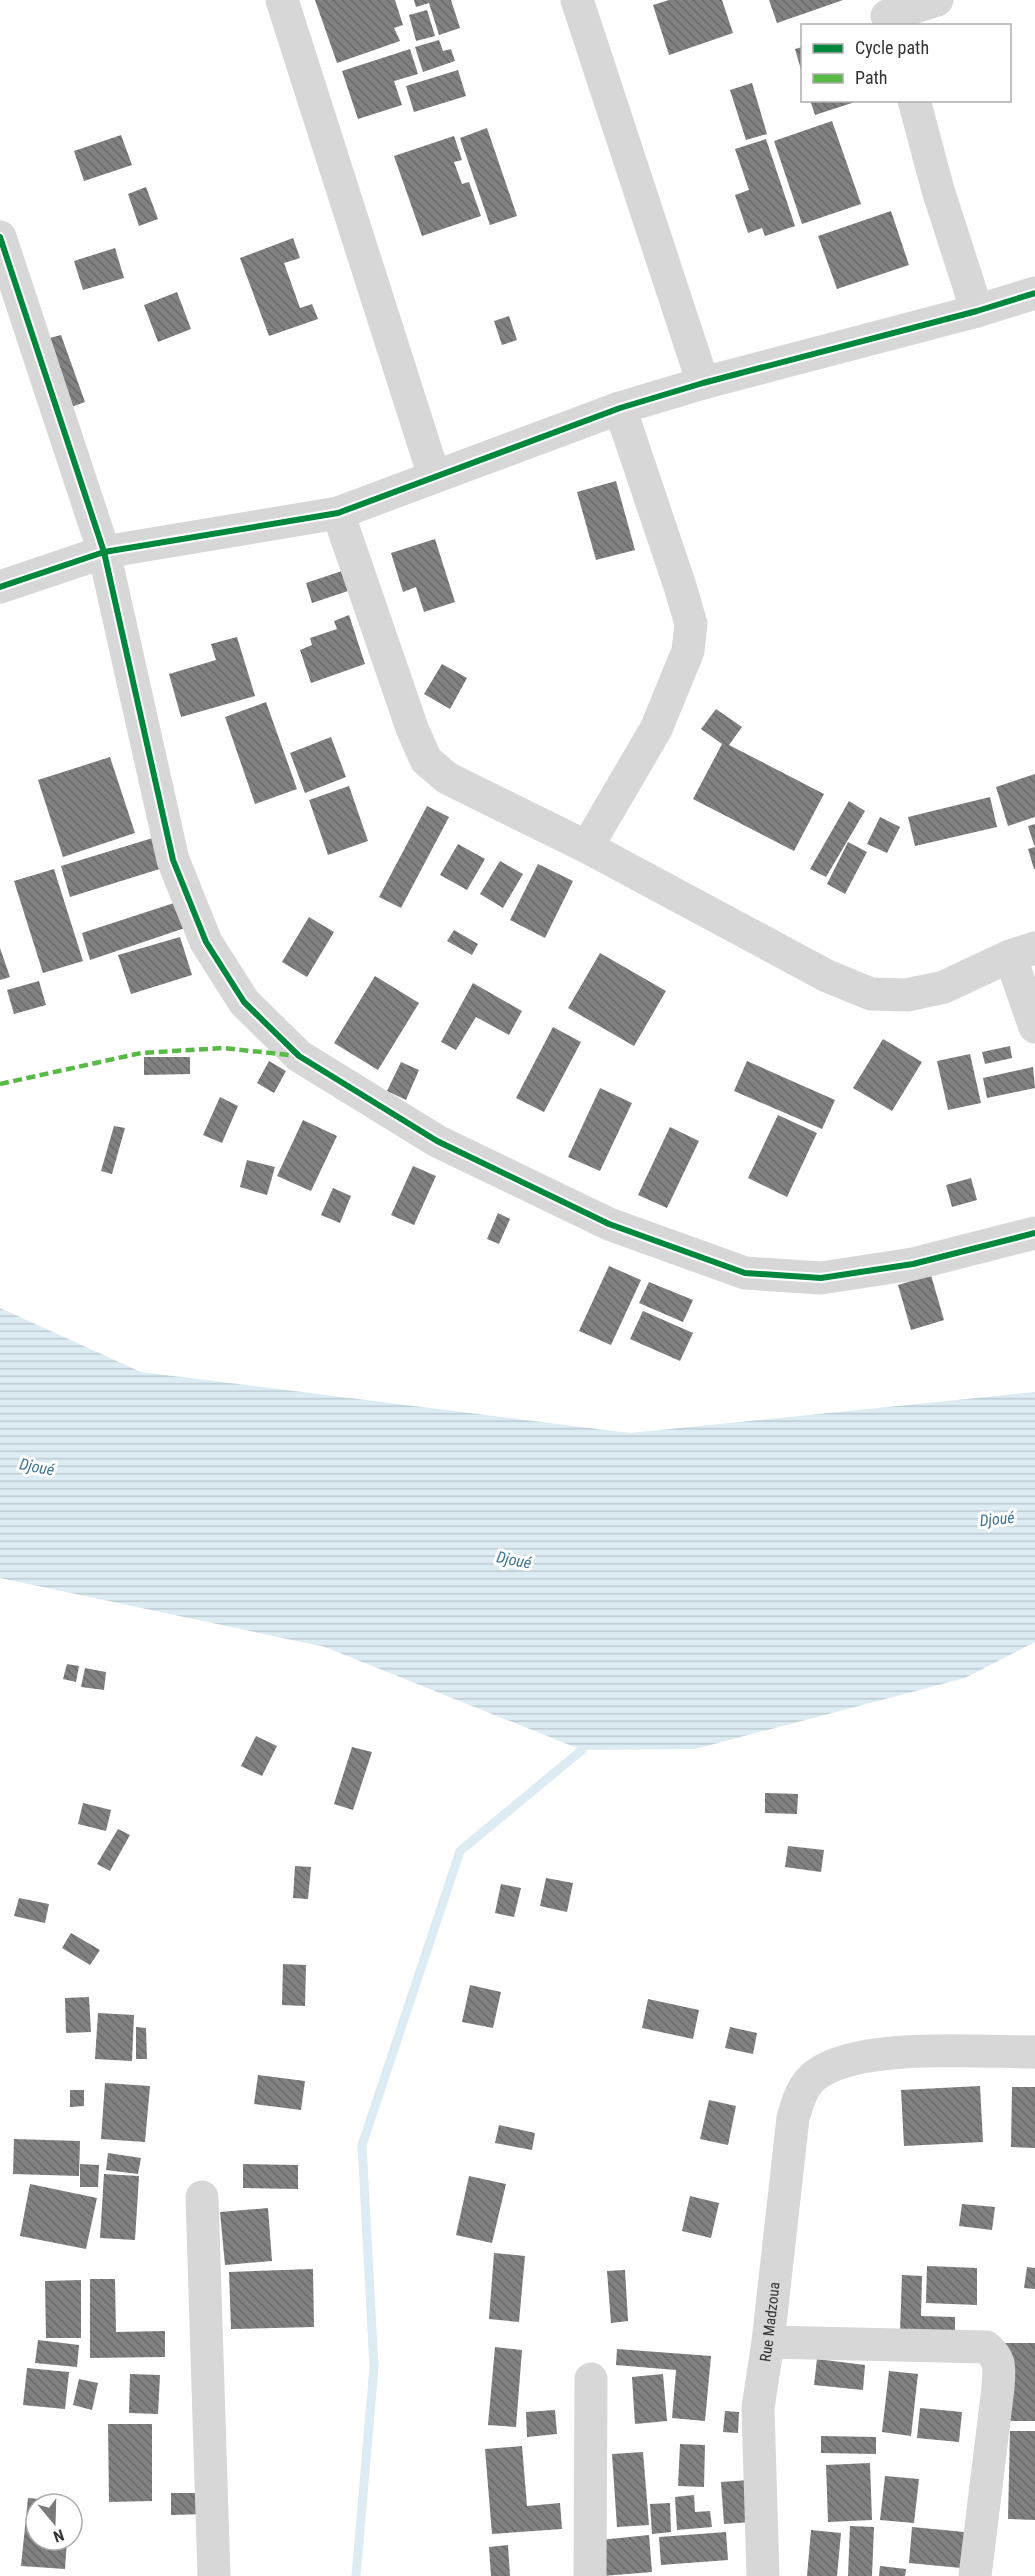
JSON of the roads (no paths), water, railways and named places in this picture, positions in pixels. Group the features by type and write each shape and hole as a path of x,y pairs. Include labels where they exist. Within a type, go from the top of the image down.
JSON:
{"street":[{"path":"282,0 434,476"},
{"path":"577,0 703,383"},
{"path":"886,14 937,0"},
{"path":"915,102 938,190 977,311"},
{"path":"0,237 104,552 173,860 206,942 244,1002 299,1056 437,1141 609,1224 745,1273 821,1278 913,1264 1035,1233"},
{"path":"0,587 104,552 338,513 620,408 703,383 977,311 1035,293"},
{"path":"586,847 656,729 688,651 691,624 681,586 620,408"},
{"path":"338,513 412,728 426,760 447,778 586,847 827,976 871,994 907,995 944,987 1022,952 1035,1027"},
{"name":"Rue Madzoua","path":"763,2576 758,2408 768,2342 793,2118 800,2093 815,2076 833,2064 906,2052 1035,2052"},
{"path":"202,2197 214,2576"},
{"path":"768,2342 986,2347 997,2356 998,2388 975,2576"},
{"path":"590,2576 591,2379"}],"water":[{"name":"Djoué","path":"0,1308 141,1372 630,1433 1035,1392 1035,1642 965,1678 695,1749 582,1750 325,1647 0,1578"}],"waterway":[{"path":"356,2576 374,2367 362,2145 460,1851 582,1750"}]}
